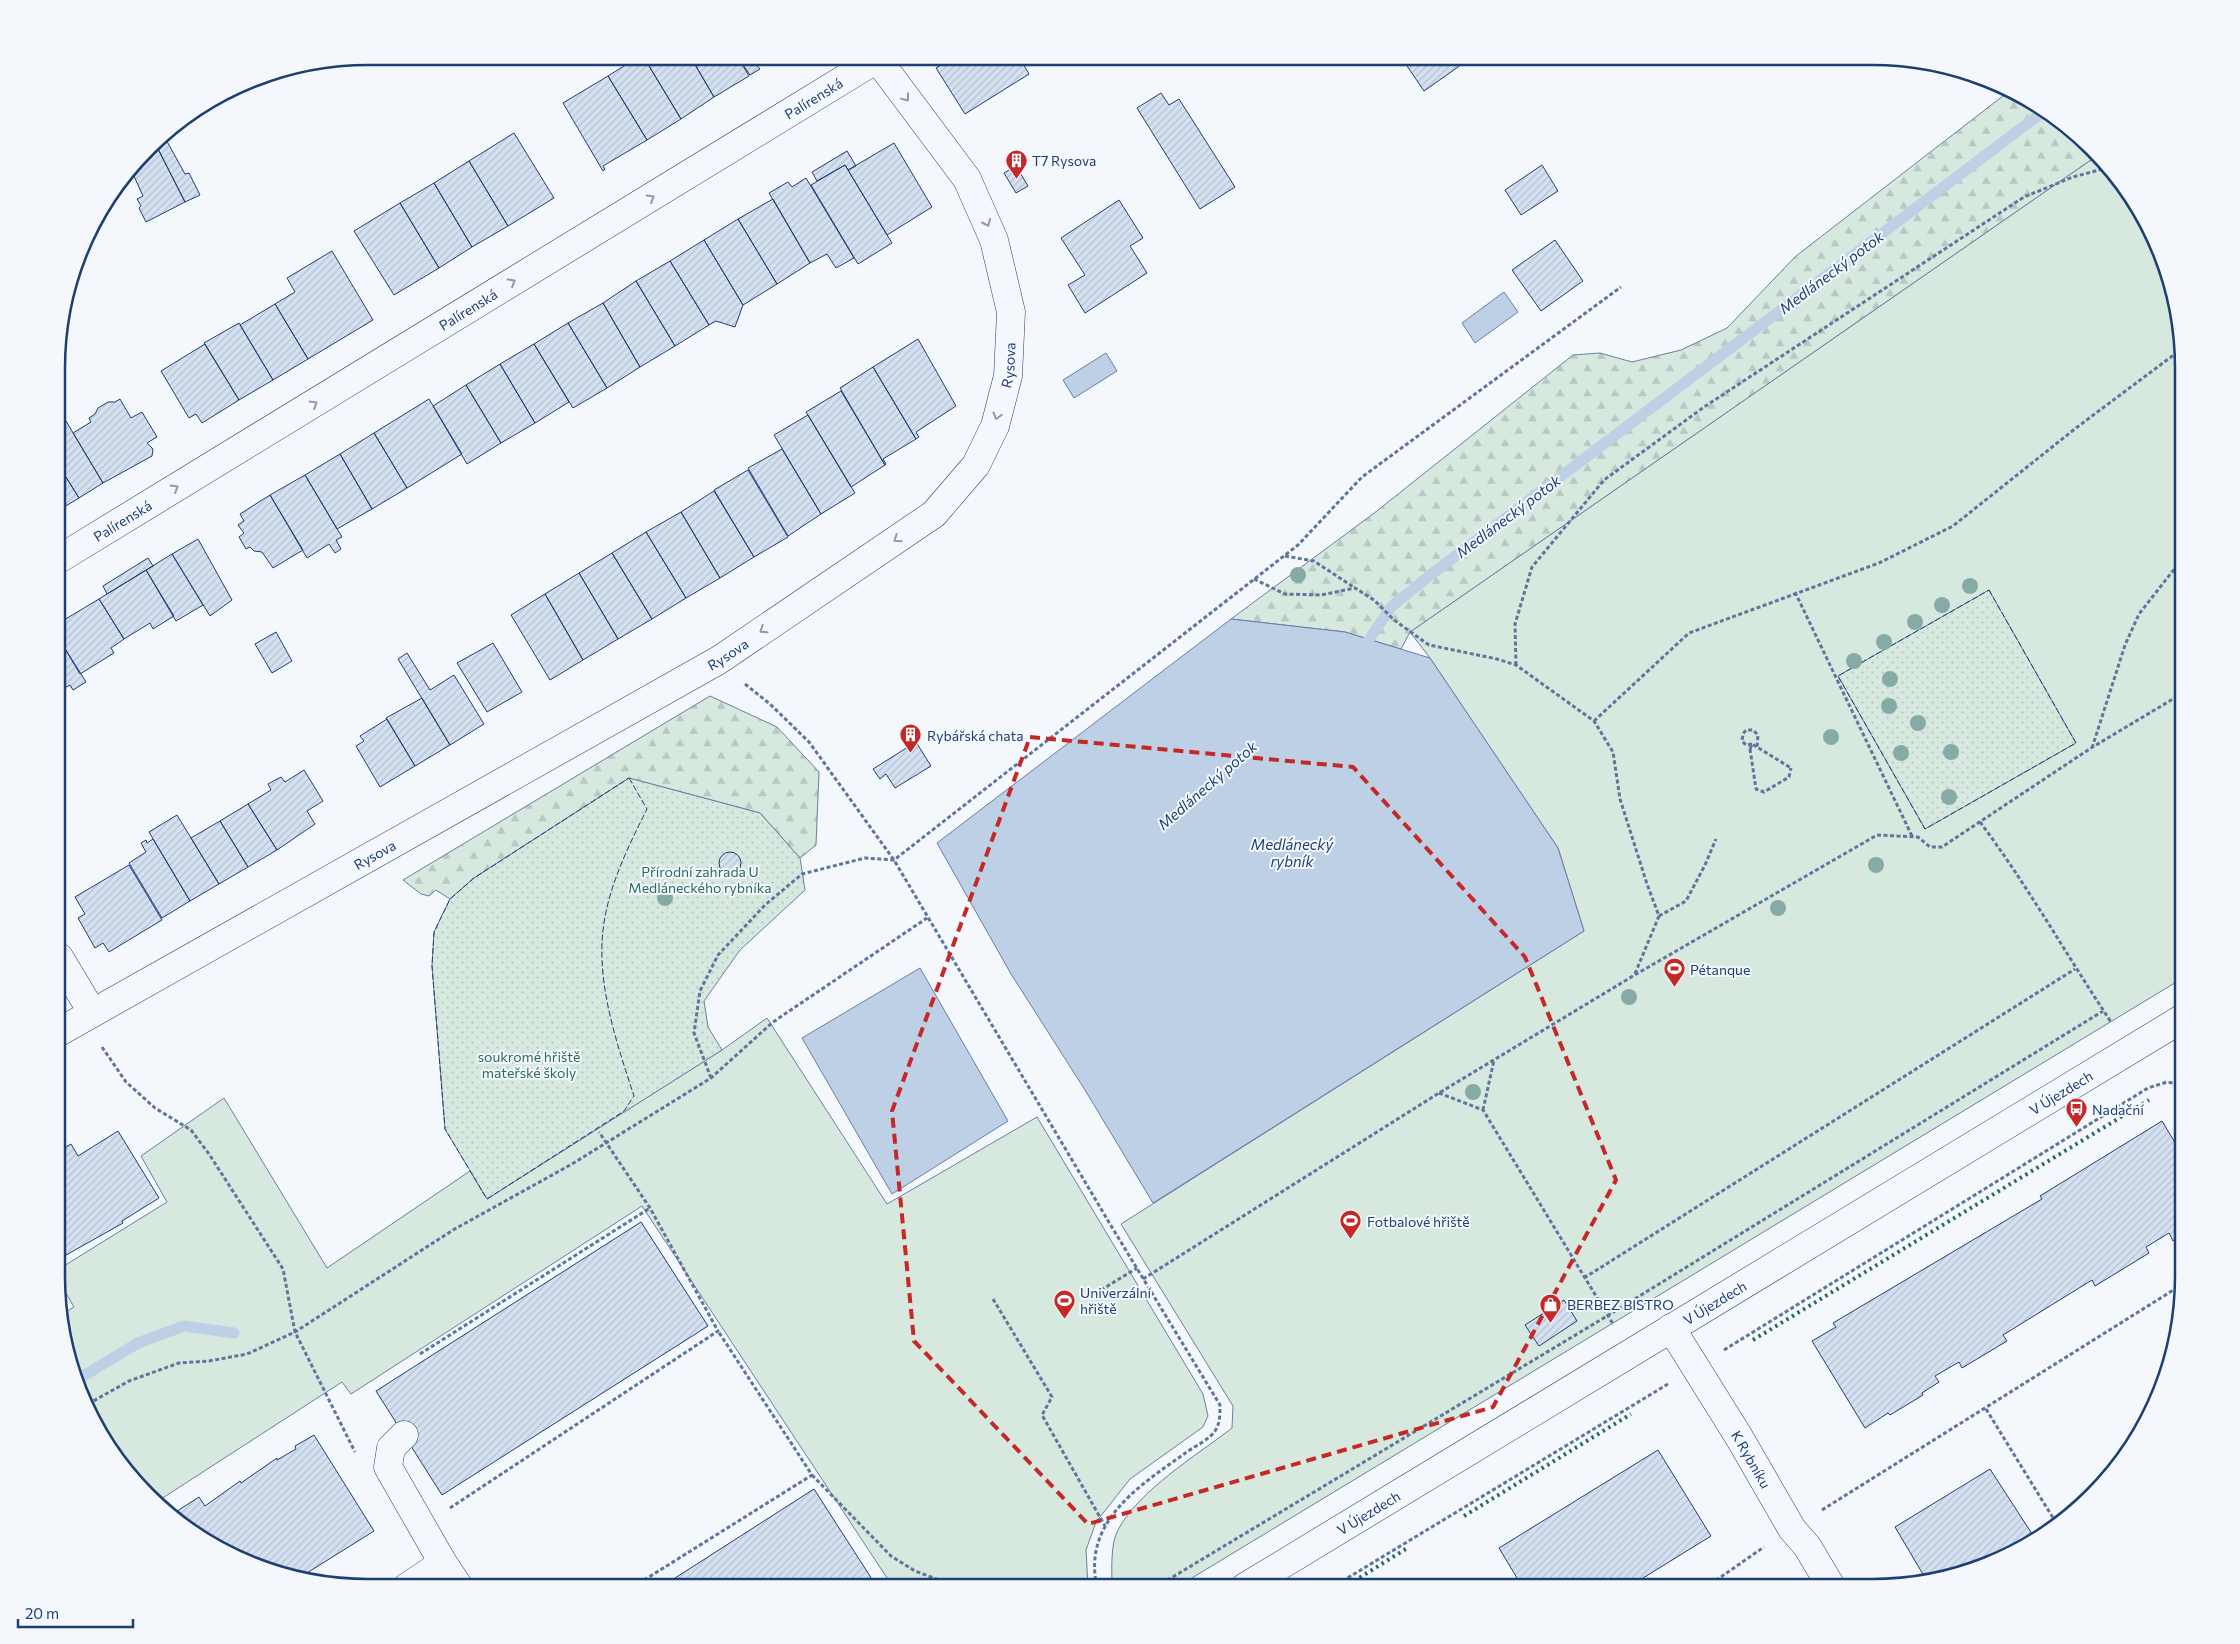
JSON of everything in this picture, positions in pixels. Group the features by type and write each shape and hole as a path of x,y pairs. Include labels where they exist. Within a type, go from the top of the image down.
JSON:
{"street":[{"name":"Palírenská","path":"65,555 865,65"},
{"name":"Rysova","path":"65,1028 719,660 934,514 976,465 995,426 1008,376 1011,312 994,240 967,179 881,65"},
{"path":"65,969 87,1015"},
{"name":"V Újezdech","path":"1260,1579 2175,1023"},
{"name":"K Rybníku","path":"1671,1328 1792,1529 1806,1546 1826,1579"},
{"path":"404,1435 391,1448 388,1467 442,1563 453,1579"},
{"path":"419,1579 442,1563"}],"path":[{"path":"1516,665 1515,624 1532,567 1604,480 1704,407 2024,197 2073,177 2101,169"},
{"path":"711,1078 694,1033 700,991 718,955 765,905 802,874 865,858 894,860 1298,545 1362,477 1621,287"},
{"path":"1594,721 1689,634 1795,592 1879,563 1953,526 2076,428 2174,354"},
{"path":"1284,556 1314,561 1374,600 1394,620 1429,645 1497,659 1516,665 1594,721 1613,752 1620,799 1659,916"},
{"path":"2092,748 2125,645 2139,614 2175,568"},
{"path":"1254,579 1284,594 1320,595 1355,588"},
{"path":"1795,592 1912,836"},
{"path":"742,682 770,704 809,742 894,860 1220,1406 1220,1417 1215,1431 1142,1484 1119,1506 1105,1526 1095,1550 1097,1579"},
{"path":"1144,1279 1439,1093 1633,976 1877,835 1918,837 1930,847 1942,847 2092,748 2175,698"},
{"path":"1752,744 1750,749 1756,789 1764,792 1789,777 1791,768 1752,744 1746,745 1742,741 1746,730 1753,730 1758,735 1757,748"},
{"path":"1980,822 2005,856 2103,1011 2156,1086"},
{"path":"1633,976 1659,916 1686,901 1716,839"},
{"path":"92,1402 129,1381 179,1363 209,1361 247,1354 295,1332 453,1230 607,1143 711,1078 773,1022 927,918"},
{"path":"1584,1278 2076,969"},
{"path":"1171,1579 1608,1316 2103,1011"},
{"path":"87,1015 126,1082 155,1108 192,1130 283,1269 295,1332 359,1460"},
{"path":"1482,1110 1494,1060"},
{"path":"1346,1579 1696,1367 2148,1088 2167,1082 2175,1084"},
{"path":"1439,1093 1482,1110 1608,1316 1635,1352"},
{"path":"599,1132 650,1208 718,1331 812,1475 890,1556 915,1571 936,1579"},
{"path":"420,1354 650,1208"},
{"path":"1101,1290 1137,1268"},
{"path":"1718,1579 1792,1529 2174,1290"},
{"path":"993,1299 1052,1397 1042,1415 1105,1526"},
{"path":"456,1503 718,1331"},
{"path":"1986,1409 2053,1519"},
{"path":"646,1579 812,1475"}],"highlighted area":[{"path":"1030,737 1353,767 1525,957 1616,1180 1493,1407 1088,1524 914,1341 892,1111"}],"green space":[{"path":"2004,95 2057,128 2092,160 1410,632 1401,649 1345,632 1231,619 1373,514 1573,355 1600,353 1632,362 1681,350 1727,328 1796,256"},
{"path":"2092,160 2124,200 2144,234 2165,289 2172,328 2175,368 2175,983 1190,1579 1112,1579 1115,1536 1127,1515 1169,1474 1232,1428 1233,1406 1121,1224 1584,931 1558,848 1430,658 1410,632"},
{"path":"1989,590 2076,743 1925,829 1838,676"},
{"path":"710,696 777,727 819,772 816,845 800,858 760,813 629,778 474,878 450,899 436,890 429,896 421,894 403,880"},
{"path":"629,778 760,813 800,858 805,890 740,950 704,1001 708,1027 722,1050 487,1199 445,1129 432,966 434,932 450,899 474,878"},
{"path":"767,1018 887,1204 1037,1117 1203,1394 1208,1416 1203,1427 1130,1479 1096,1522 1086,1550 1088,1579 888,1579 642,1206 351,1394 342,1382 162,1498 140,1476 116,1444 96,1410 75,1355 67,1311 74,1307 66,1293 65,1265 167,1202 141,1156 224,1098 327,1268 470,1171 487,1199 722,1050"}],"water":[{"path":"1504,292 1518,312 1475,343 1462,323"},
{"path":"1106,353 1117,371 1074,398 1063,380"},
{"name":"Medlánecký rybník","path":"1231,619 1345,632 1430,658 1558,848 1584,931 1153,1203 1085,1090 1011,974 937,843"},
{"path":"920,968 1008,1121 892,1194 802,1038"}],"building":[{"path":"626,65 648,65 681,119 647,140 608,76"},
{"path":"648,65 695,65 714,97 681,119"},
{"path":"695,65 742,65 749,76 714,97"},
{"path":"743,65 757,65 760,69 750,75"},
{"path":"941,65 1024,65 1029,74 965,114 936,68"},
{"path":"1406,65 1461,65 1424,91"},
{"path":"608,76 647,140 603,166 605,169 603,171 563,103"},
{"path":"1161,93 1169,105 1179,99 1235,187 1200,209 1137,108"},
{"path":"514,133 554,198 508,226 469,161"},
{"path":"167,141 185,174 189,173 200,195 185,202 158,150"},
{"path":"894,143 932,207 887,235 848,170"},
{"path":"158,150 185,202 146,222 137,199 143,196 134,176"},
{"path":"847,151 856,166 848,170 845,165 817,181 812,172"},
{"path":"469,161 508,226 472,247 434,183"},
{"path":"845,165 892,243 858,264 811,185"},
{"path":"1542,165 1558,191 1521,215 1505,190"},
{"name":"T7 Rysova","path":"1016,166 1028,186 1016,193 1004,173"},
{"path":"806,178 854,258 836,268 827,254 810,263 769,193 788,182 792,187"},
{"path":"434,183 472,247 439,268 400,203"},
{"path":"773,199 810,263 777,284 738,219"},
{"path":"1119,200 1143,238 1130,246 1147,273 1085,313 1068,285 1085,275 1061,238"},
{"path":"400,203 439,268 394,295 354,231"},
{"path":"738,219 777,284 743,305 704,240"},
{"path":"704,240 743,305 735,327 716,321 709,325 670,261"},
{"path":"1555,240 1583,281 1541,311 1512,270"},
{"path":"332,251 373,320 308,359 275,304 295,292 287,278"},
{"path":"670,261 709,325 675,346 636,281"},
{"path":"636,281 675,346 640,367 603,303"},
{"path":"603,303 640,367 607,388 568,323"},
{"path":"275,304 308,359 273,380 240,325"},
{"path":"239,323 273,380 239,400 204,343"},
{"path":"568,323 607,388 573,408 534,344"},
{"path":"918,339 956,406 916,432 919,437 916,439 873,367"},
{"path":"205,344 239,400 202,423 196,414 189,418 161,371"},
{"path":"534,344 569,402 535,423 500,364"},
{"path":"500,364 535,423 501,443 466,385"},
{"path":"873,367 916,439 883,459 885,465 840,388"},
{"path":"466,385 501,443 467,464 433,406"},
{"path":"841,391 885,465 851,487 806,412"},
{"path":"120,399 131,418 142,412 157,437 147,443 153,449 152,456 103,483 73,433 91,422 89,418 95,414 98,408 108,402 115,402"},
{"path":"429,399 462,454 407,488 374,433"},
{"path":"808,415 855,493 821,514 774,435"},
{"path":"65,422 103,483 79,498 65,476"},
{"path":"374,433 407,488 372,509 340,454"},
{"path":"782,449 821,514 788,536 748,468"},
{"path":"340,454 372,509 337,529 305,475"},
{"path":"748,470 788,537 754,557 714,490"},
{"path":"305,475 342,537 336,540 341,549 335,553 329,544 307,558 270,495"},
{"path":"65,476 79,498 65,506"},
{"path":"714,491 754,557 720,578 681,512"},
{"path":"270,495 303,550 273,568 262,552 254,551 250,547 246,549 239,537 244,533 238,525 244,521 240,514"},
{"path":"681,512 720,578 686,598 646,532"},
{"path":"646,532 686,598 652,619 612,553"},
{"path":"198,539 232,600 210,616 172,554"},
{"path":"612,553 652,619 618,639 579,573"},
{"path":"172,554 203,605 176,621 146,570"},
{"path":"148,558 153,566 107,594 103,586"},
{"path":"146,570 174,616 153,629 150,623 124,639 99,599"},
{"path":"579,573 618,639 583,660 545,594"},
{"path":"545,594 583,660 550,680 511,615"},
{"path":"99,599 124,639 111,648 114,653 80,674 65,649 65,619"},
{"path":"276,632 292,661 272,673 255,644"},
{"path":"493,643 522,692 487,712 457,663"},
{"path":"65,649 86,682 73,690 70,685 65,688"},
{"path":"407,653 430,690 454,675 484,724 450,745 398,659"},
{"path":"422,698 450,745 415,766 386,718"},
{"path":"387,719 415,766 380,787 356,746 364,741 360,736"},
{"name":"Rybářská chata","path":"916,742 931,766 895,788 886,774 880,779 873,769"},
{"path":"304,770 323,801 307,811 315,824 277,850 248,804 271,790 268,784 281,777 285,782"},
{"path":"248,804 277,850 248,867 220,821"},
{"path":"177,815 219,884 190,901 149,832"},
{"path":"220,821 248,867 219,884 191,838"},
{"path":"153,839 190,901 162,918 129,863 146,852 141,843 146,840 147,843"},
{"path":"726,852 734,852 741,859 741,867 734,874 726,874 719,867 719,859"},
{"path":"129,865 162,920 109,952 103,943 95,948 78,918 85,914 75,897"},
{"path":"2162,1121 2175,1143 2175,1240 2173,1241 2169,1233 2146,1247 2149,1253 2095,1286 2092,1280 2003,1335 2007,1341 1962,1368 1959,1362 1935,1376 1939,1382 1922,1393 1923,1395 1890,1415 1888,1413 1865,1428 1812,1341 1836,1327 1833,1323 2042,1199 2040,1196"},
{"path":"118,1131 159,1198 122,1221 123,1223 65,1256 65,1148 71,1144 78,1156"},
{"path":"641,1222 708,1326 442,1495 376,1391"},
{"name":"BERBEZ BISTRO","path":"1564,1300 1577,1321 1539,1346 1525,1325"},
{"path":"314,1435 374,1531 307,1573 270,1563 234,1548 200,1528 177,1511 199,1497 205,1506 240,1481 241,1483 277,1458 277,1460 296,1449 295,1446"},
{"path":"1658,1450 1711,1536 1644,1579 1518,1579 1499,1548"},
{"path":"1990,1469 2032,1533 2006,1548 1970,1563 1923,1574 1895,1527"},
{"path":"814,1489 872,1579 673,1579"}],"waterway":[{"name":"Medlánecký potok","path":"1359,650 1366,644 1391,607 1429,576 2039,115"},
{"name":"Medlánecký potok","path":"82,1377 138,1343 184,1326 234,1333"}],"hedge":[{"path":"1753,1340 2149,1100"},
{"path":"1464,1516 1631,1414"},
{"path":"1357,1579 1409,1547"}],"fence":[{"path":"1989,590 2076,743 1925,829 1838,676 1989,590"},
{"path":"629,778 647,809 617,874 604,925 602,962 611,1021 634,1096 624,1111 487,1199 445,1129 432,966 434,932 450,899 474,878 629,778"}],"place":[{"name":"T7 Rysova","path":"1016,179"},
{"name":"Rybářská chata","path":"911,754"},
{"name":"Pétanque","path":"1674,988"},
{"name":"Nadační","path":"2076,1128"},
{"name":"Fotbalové hřiště","path":"1351,1240"},
{"name":"Univerzální hřiště","path":"1064,1319"},
{"name":"BERBEZ BISTRO","path":"1551,1323"}],"park label":[{"name":"Přírodní zahrada U Medláneckého rybníka","path":"700,880"},
{"name":"soukromé hřiště mateřské školy","path":"529,1064"}]}
